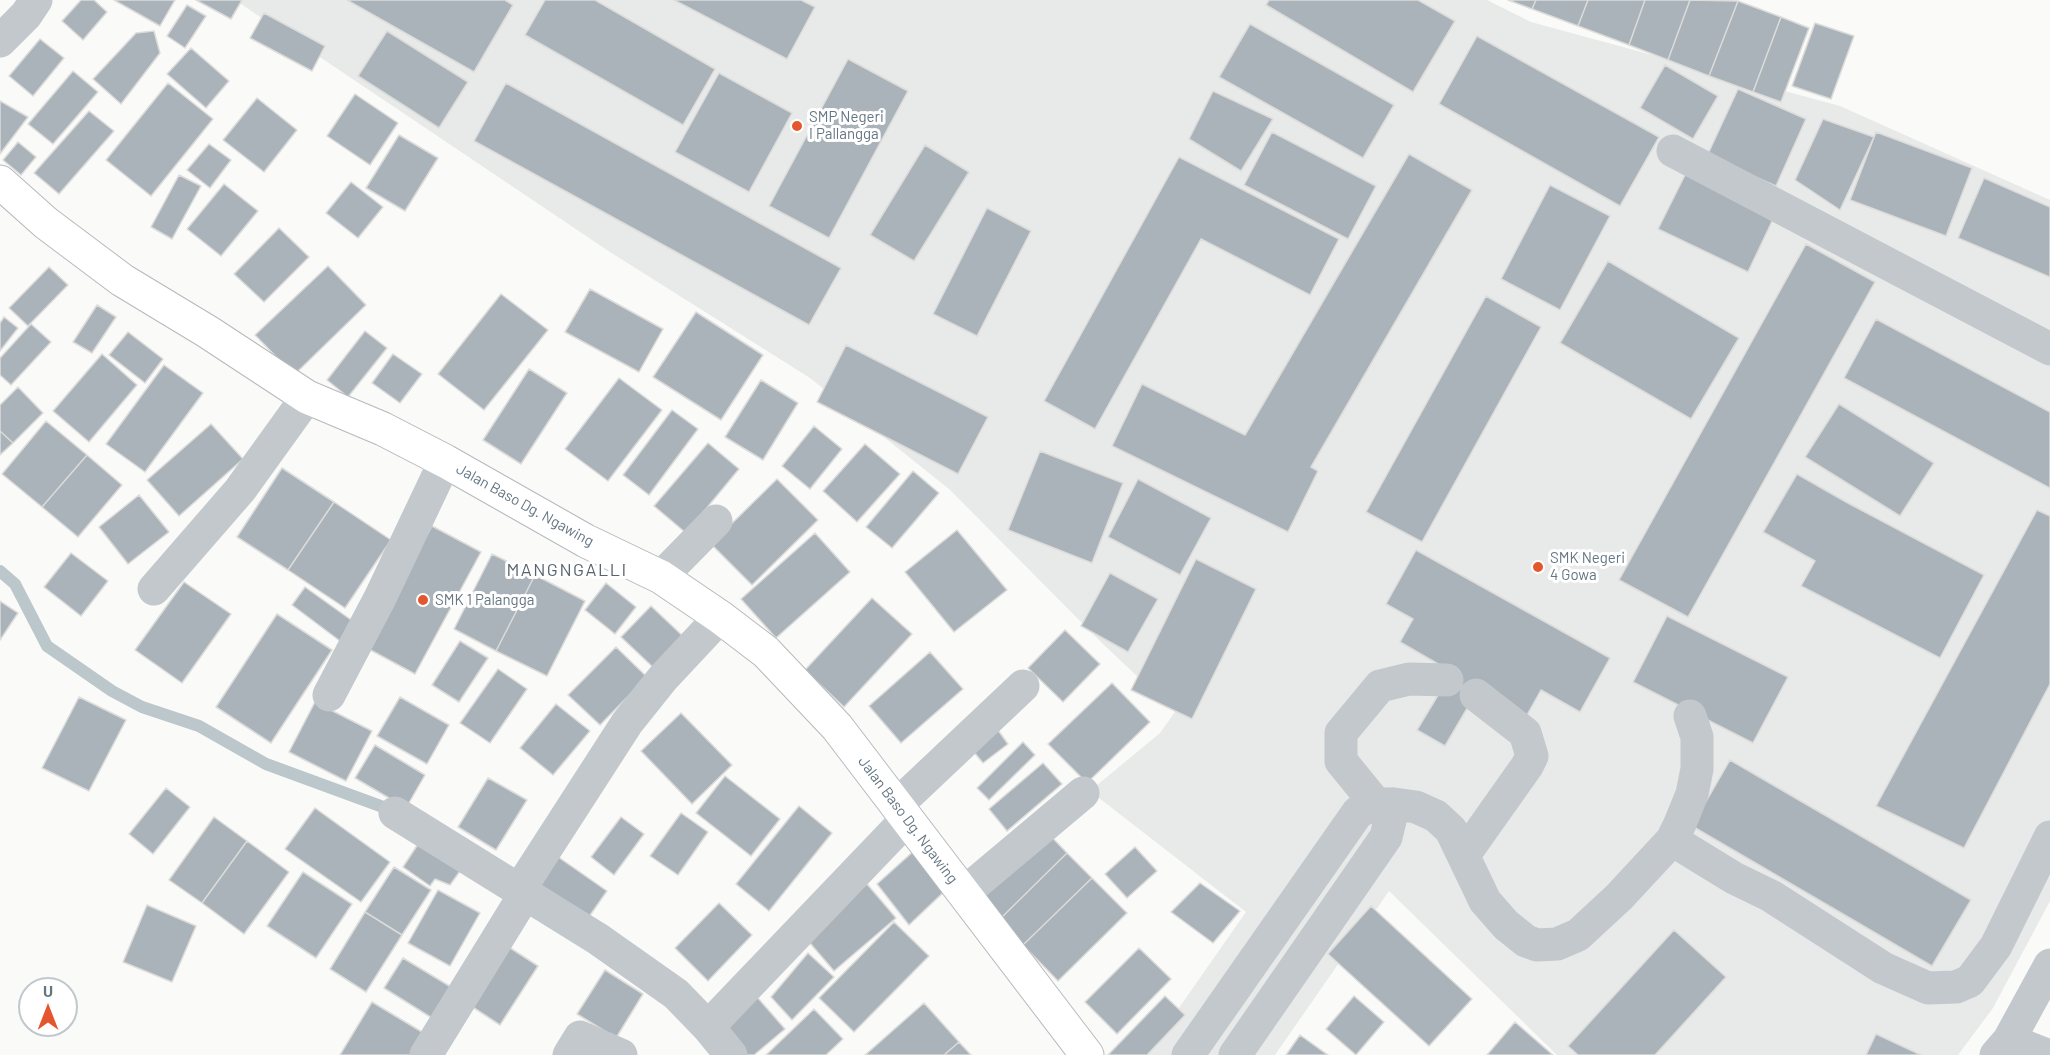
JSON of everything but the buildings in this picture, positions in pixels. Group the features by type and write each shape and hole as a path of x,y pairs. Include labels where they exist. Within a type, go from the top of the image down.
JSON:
{"main road":[{"name":"Jalan Baso Dg. Ngawing","path":"0,182 46,223 122,280 208,332 307,397 384,429 445,460 586,541 661,577 766,652 837,727 1087,1055"}],"street":[{"path":"0,41 26,15 36,0"},
{"path":"1673,151 2050,349"},
{"path":"154,589 240,490 307,397"},
{"path":"329,695 380,598 445,460"},
{"path":"661,577 716,521"},
{"path":"426,1055 526,886 627,723 663,678 720,618"},
{"path":"1236,1055 1386,837 1376,807 1341,761 1341,733 1380,686 1409,679 1447,680"},
{"path":"395,813 526,886 676,994 712,1036 902,812 1023,686"},
{"path":"1464,855 1532,756 1525,733 1476,695"},
{"path":"1376,807 1416,807 1436,816 1450,830 1485,901 1506,925 1526,941 1537,945 1557,944 1578,935 1672,840 1692,794 1697,770 1697,737 1690,716"},
{"path":"964,893 1083,793"},
{"path":"1188,1055 1376,807"},
{"path":"1672,840 1734,878 1772,896 1883,968 1928,988 1956,987 1970,981 1996,946 2050,837"},
{"path":"2047,1055 2002,1048 2050,965"},
{"path":"568,1055 580,1037 621,1055"}],"shaded area":[{"name":"SMK Negeri 4 Gowa","path":"235,0 1487,0 1531,22 1840,106 2050,200 2050,901 1993,1008 1958,1055 1557,1055 1389,891 1275,1055 1146,1055 1246,912 1090,791 1160,733 1175,712 1103,644 949,489 810,378 610,252"}],"waterway":[{"path":"0,571 15,584 47,646 112,691 142,707 199,726 266,764 394,811"}],"place":[{"name":"SMP Negeri I Pallangga","path":"797,126"},
{"name":"SMK Negeri 4 Gowa","path":"1538,567"},
{"name":"SMK 1 Palangga","path":"423,600"}],"district":[{"name":"MANGNGALLI","path":"567,570"}]}
